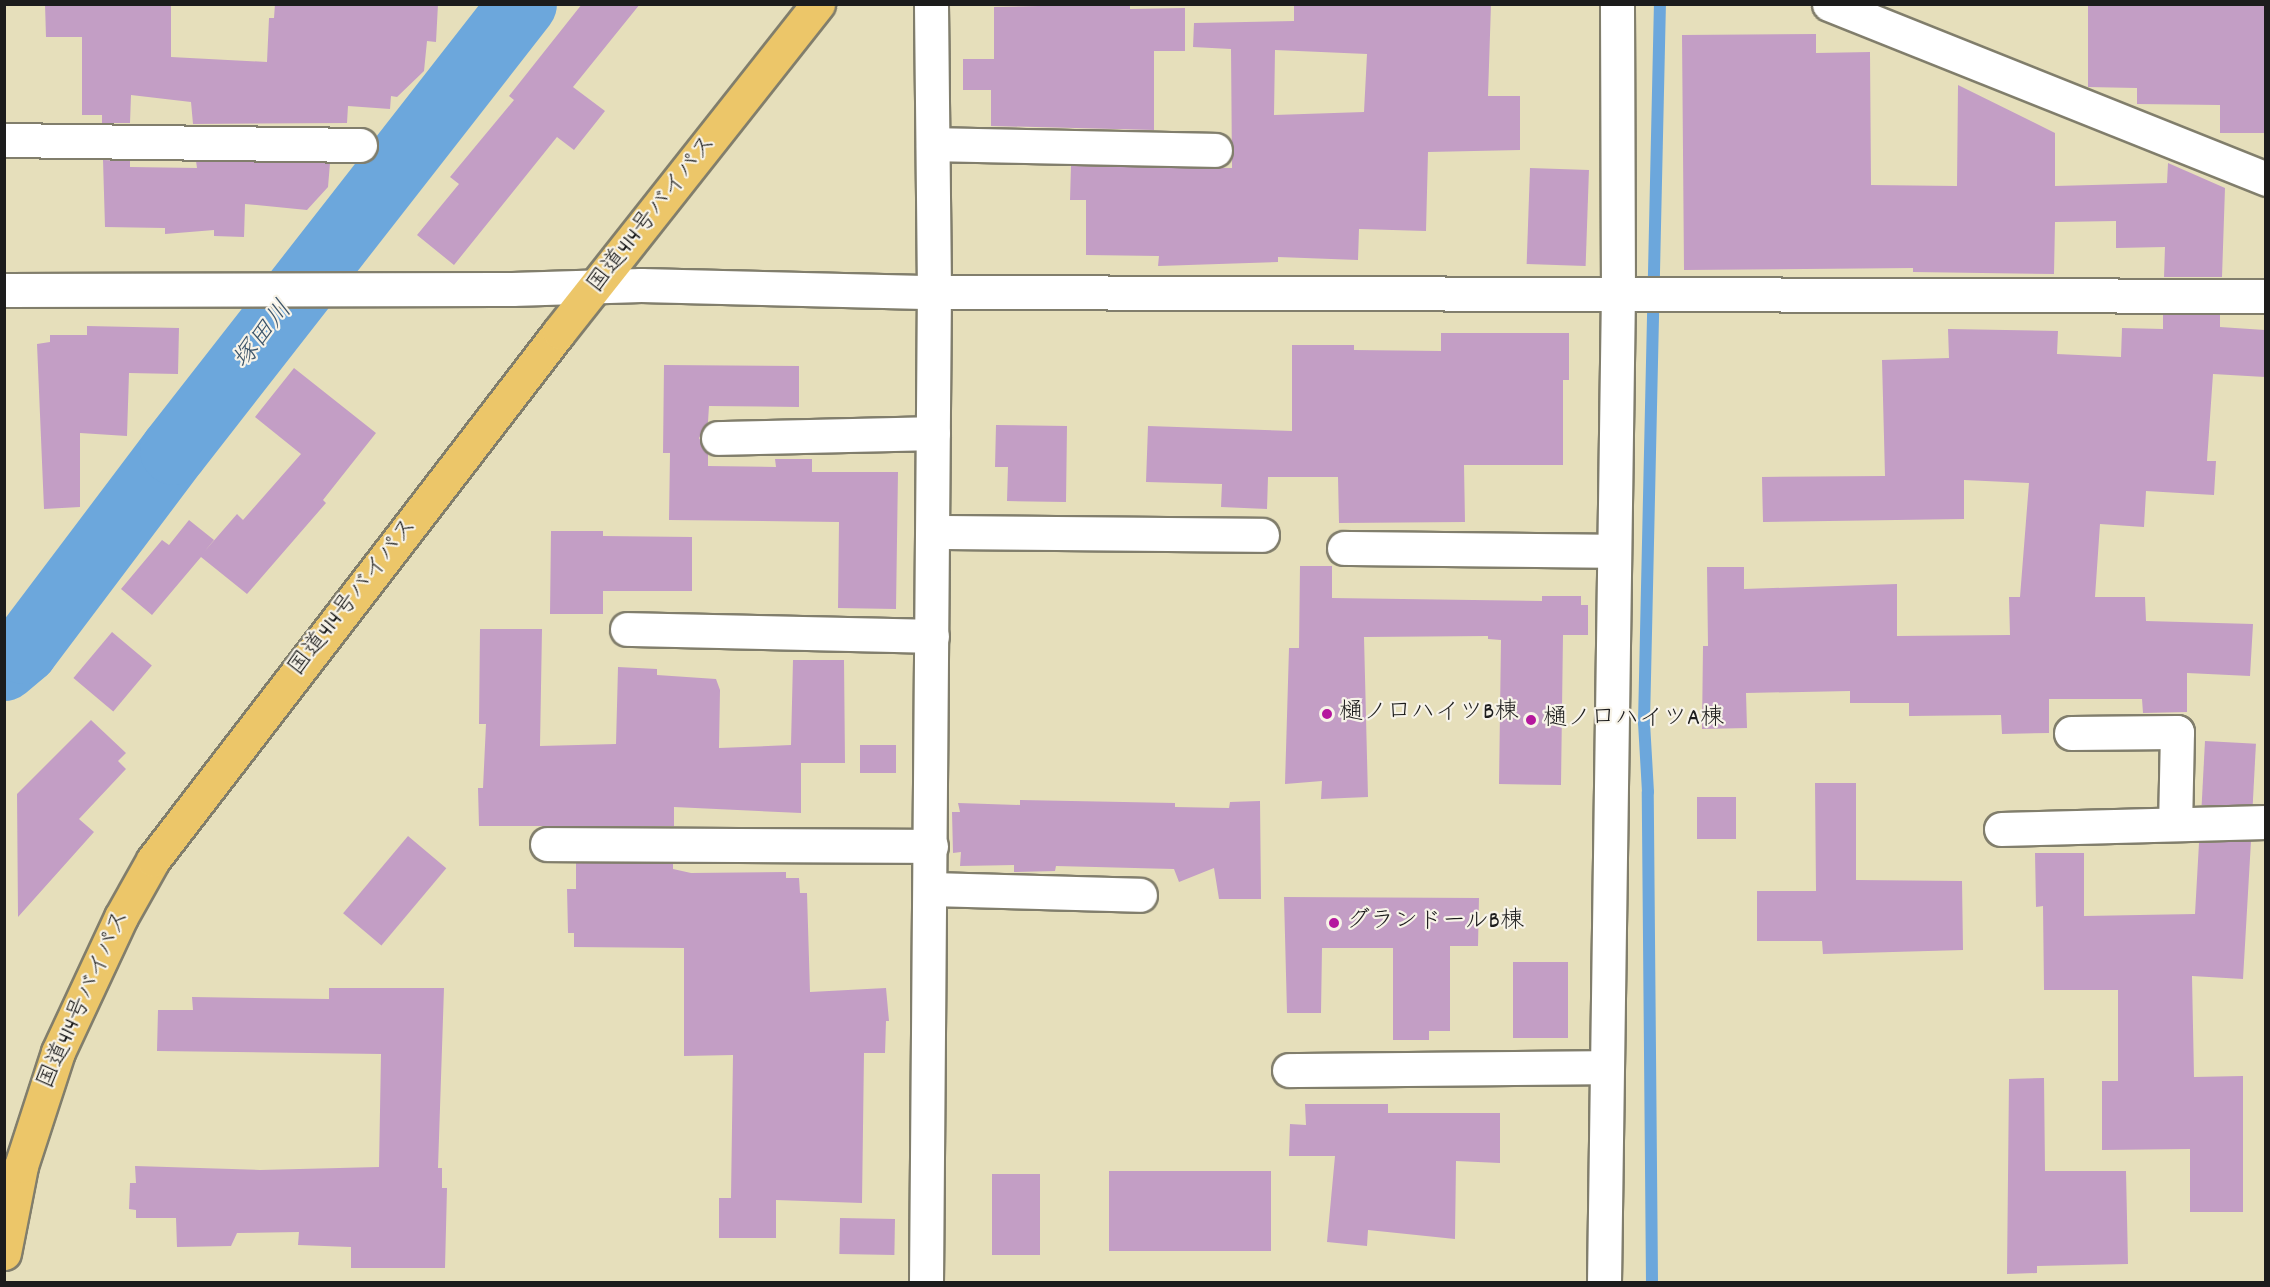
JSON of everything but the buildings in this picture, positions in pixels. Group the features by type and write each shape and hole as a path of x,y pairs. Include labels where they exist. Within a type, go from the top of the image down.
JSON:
{"highway":[{"name":"国道414号バイパス","path":"4,1253 21,1166 58,1052 121,917 153,860 552,342 600,285 818,4"}],"street":[{"path":"926,1282 934,292 931,4"},
{"path":"1604,1282 1612,551 1618,294 1617,4"},
{"path":"1829,4 2265,179"},
{"path":"4,140 360,145"},
{"path":"933,144 1215,150"},
{"path":"4,290 342,290 600,285 934,292 2265,296"},
{"path":"718,438 933,433"},
{"path":"933,532 1262,535"},
{"path":"1344,548 1612,551"},
{"path":"627,629 932,636"},
{"path":"2071,733 2176,732 2175,824"},
{"path":"2001,829 2265,822"},
{"path":"547,844 931,846"},
{"path":"930,889 1140,895"},
{"path":"1289,1070 1605,1067"}],"waterway":[{"name":"塚田川","path":"4,667 24,650 174,451 523,4"},
{"path":"1652,1282 1648,792 1644,723 1660,4"}],"place":[{"name":"樋ノ口ハイツB棟","path":"1327,714"},
{"name":"樋ノ口ハイツA棟","path":"1531,720"},
{"name":"グランドールB棟","path":"1334,923"}]}
